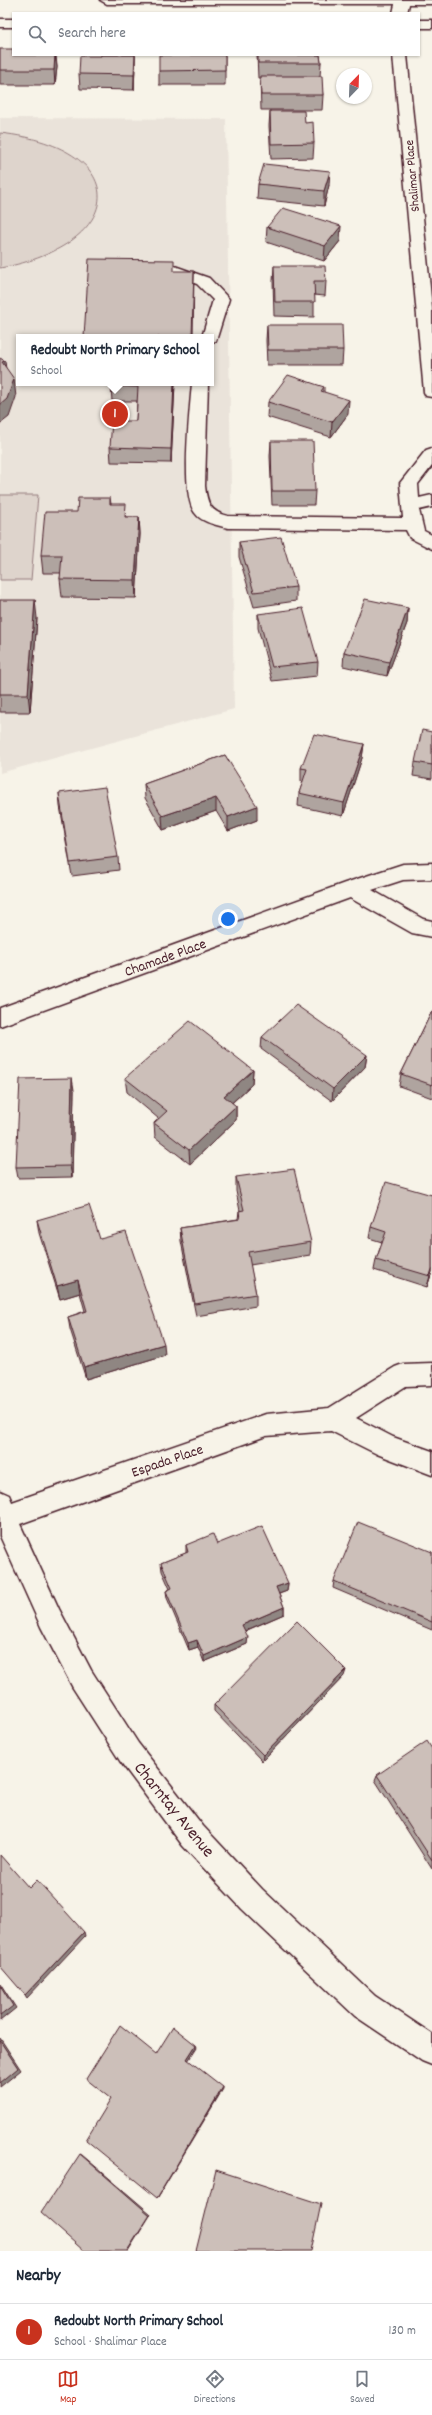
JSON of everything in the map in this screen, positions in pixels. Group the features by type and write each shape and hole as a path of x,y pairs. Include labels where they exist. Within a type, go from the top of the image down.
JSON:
{"street":[{"path":"107,0 432,0"},
{"path":"400,12 403,0"},
{"path":"0,23 12,23"},
{"path":"420,24 432,24"},
{"name":"Shalimar Place","path":"400,56 432,392"},
{"path":"154,264 203,281 222,299 211,334"},
{"path":"200,386 197,459 198,502 202,510 215,519 228,522 413,524"},
{"path":"432,454 409,483 410,506 416,534 432,543"},
{"path":"410,506 432,501"},
{"name":"Chamade Place","path":"0,1017 352,889 403,872 432,871"},
{"path":"352,889 413,925 432,929"},
{"name":"Espada Place","path":"2,1510 266,1425 334,1419 403,1375 432,1374"},
{"path":"334,1419 386,1446 432,1463"},
{"name":"Charntay Avenue","path":"2,1510 50,1618 82,1679 129,1752 193,1836 252,1899 365,2006 432,2051"}],"shaded area":[{"path":"0,118 226,119 234,709 0,773"},
{"path":"0,133 44,142 75,157 94,176 99,198 92,219 73,239 42,256 0,268"},
{"path":"0,495 38,495 31,580 0,580"}],"building":[{"path":"0,49 12,49 12,56 55,56 54,70 0,70"},
{"path":"80,56 135,56 134,75 79,74"},
{"path":"159,56 225,56 225,70 159,71"},
{"path":"258,56 320,56 321,63 258,63"},
{"path":"260,76 322,76 323,95 261,95"},
{"path":"270,111 304,111 305,123 313,122 314,143 271,144"},
{"path":"264,164 330,171 324,191 258,184"},
{"path":"283,208 341,226 325,246 267,227"},
{"path":"89,259 174,260 174,271 194,271 192,334 84,334"},
{"path":"274,266 325,266 326,281 314,281 315,302 275,302"},
{"path":"267,325 342,325 343,350 268,350"},
{"path":"0,358 5,361 2,362 14,379 7,399 0,405"},
{"path":"288,375 324,387 321,391 349,400 332,422 268,402"},
{"path":"111,386 174,386 171,449 110,447 112,421 136,421 138,387"},
{"path":"271,441 313,441 315,491 272,491"},
{"path":"78,498 110,498 110,504 126,504 125,517 139,517 135,580 60,579 62,555 41,555 45,512 77,512"},
{"path":"281,537 296,587 254,592 239,542"},
{"path":"365,599 408,608 389,662 344,652"},
{"path":"0,600 35,600 28,694 0,694"},
{"path":"303,608 318,662 272,667 258,614"},
{"path":"422,730 432,732 432,765 415,762"},
{"path":"314,734 364,744 344,803 299,793 307,769 301,768"},
{"path":"225,755 257,806 228,817 216,798 162,816 144,784"},
{"path":"105,787 118,857 70,863 59,793"},
{"path":"296,1005 367,1055 333,1089 262,1037"},
{"path":"432,1011 432,1085 401,1074"},
{"path":"190,1021 253,1070 224,1096 236,1106 189,1150 154,1123 167,1111 125,1078"},
{"path":"72,1078 70,1166 16,1167 20,1079"},
{"path":"294,1169 311,1242 248,1252 256,1294 195,1304 180,1228 240,1219 239,1211 244,1210 236,1177"},
{"path":"386,1182 432,1195 432,1269 430,1276 376,1260 386,1232 371,1227"},
{"path":"89,1205 100,1239 126,1232 164,1344 84,1367 68,1317 87,1311 78,1280 57,1286 37,1220"},
{"path":"358,1522 432,1552 432,1622 334,1581"},
{"path":"262,1526 288,1583 276,1587 284,1607 242,1625 248,1637 204,1656 197,1640 188,1643 166,1591 172,1588 161,1563 188,1552 186,1545 213,1534 217,1544"},
{"path":"297,1621 346,1670 263,1755 214,1705"},
{"path":"427,1741 432,1749 432,1860 377,1775"},
{"path":"0,1855 29,1888 37,1880 84,1932 25,1995 0,1966"},
{"path":"0,1985 13,2006 0,2016"},
{"path":"120,2025 156,2054 173,2027 196,2045 187,2059 223,2087 157,2198 86,2140 111,2099 86,2079"},
{"path":"0,2041 18,2068 0,2083"},
{"path":"80,2154 150,2215 127,2251 84,2251 41,2213"},
{"path":"216,2170 321,2204 311,2251 196,2251"}],"place":[{"name":"Redoubt North Primary School","path":"115,414"}]}
